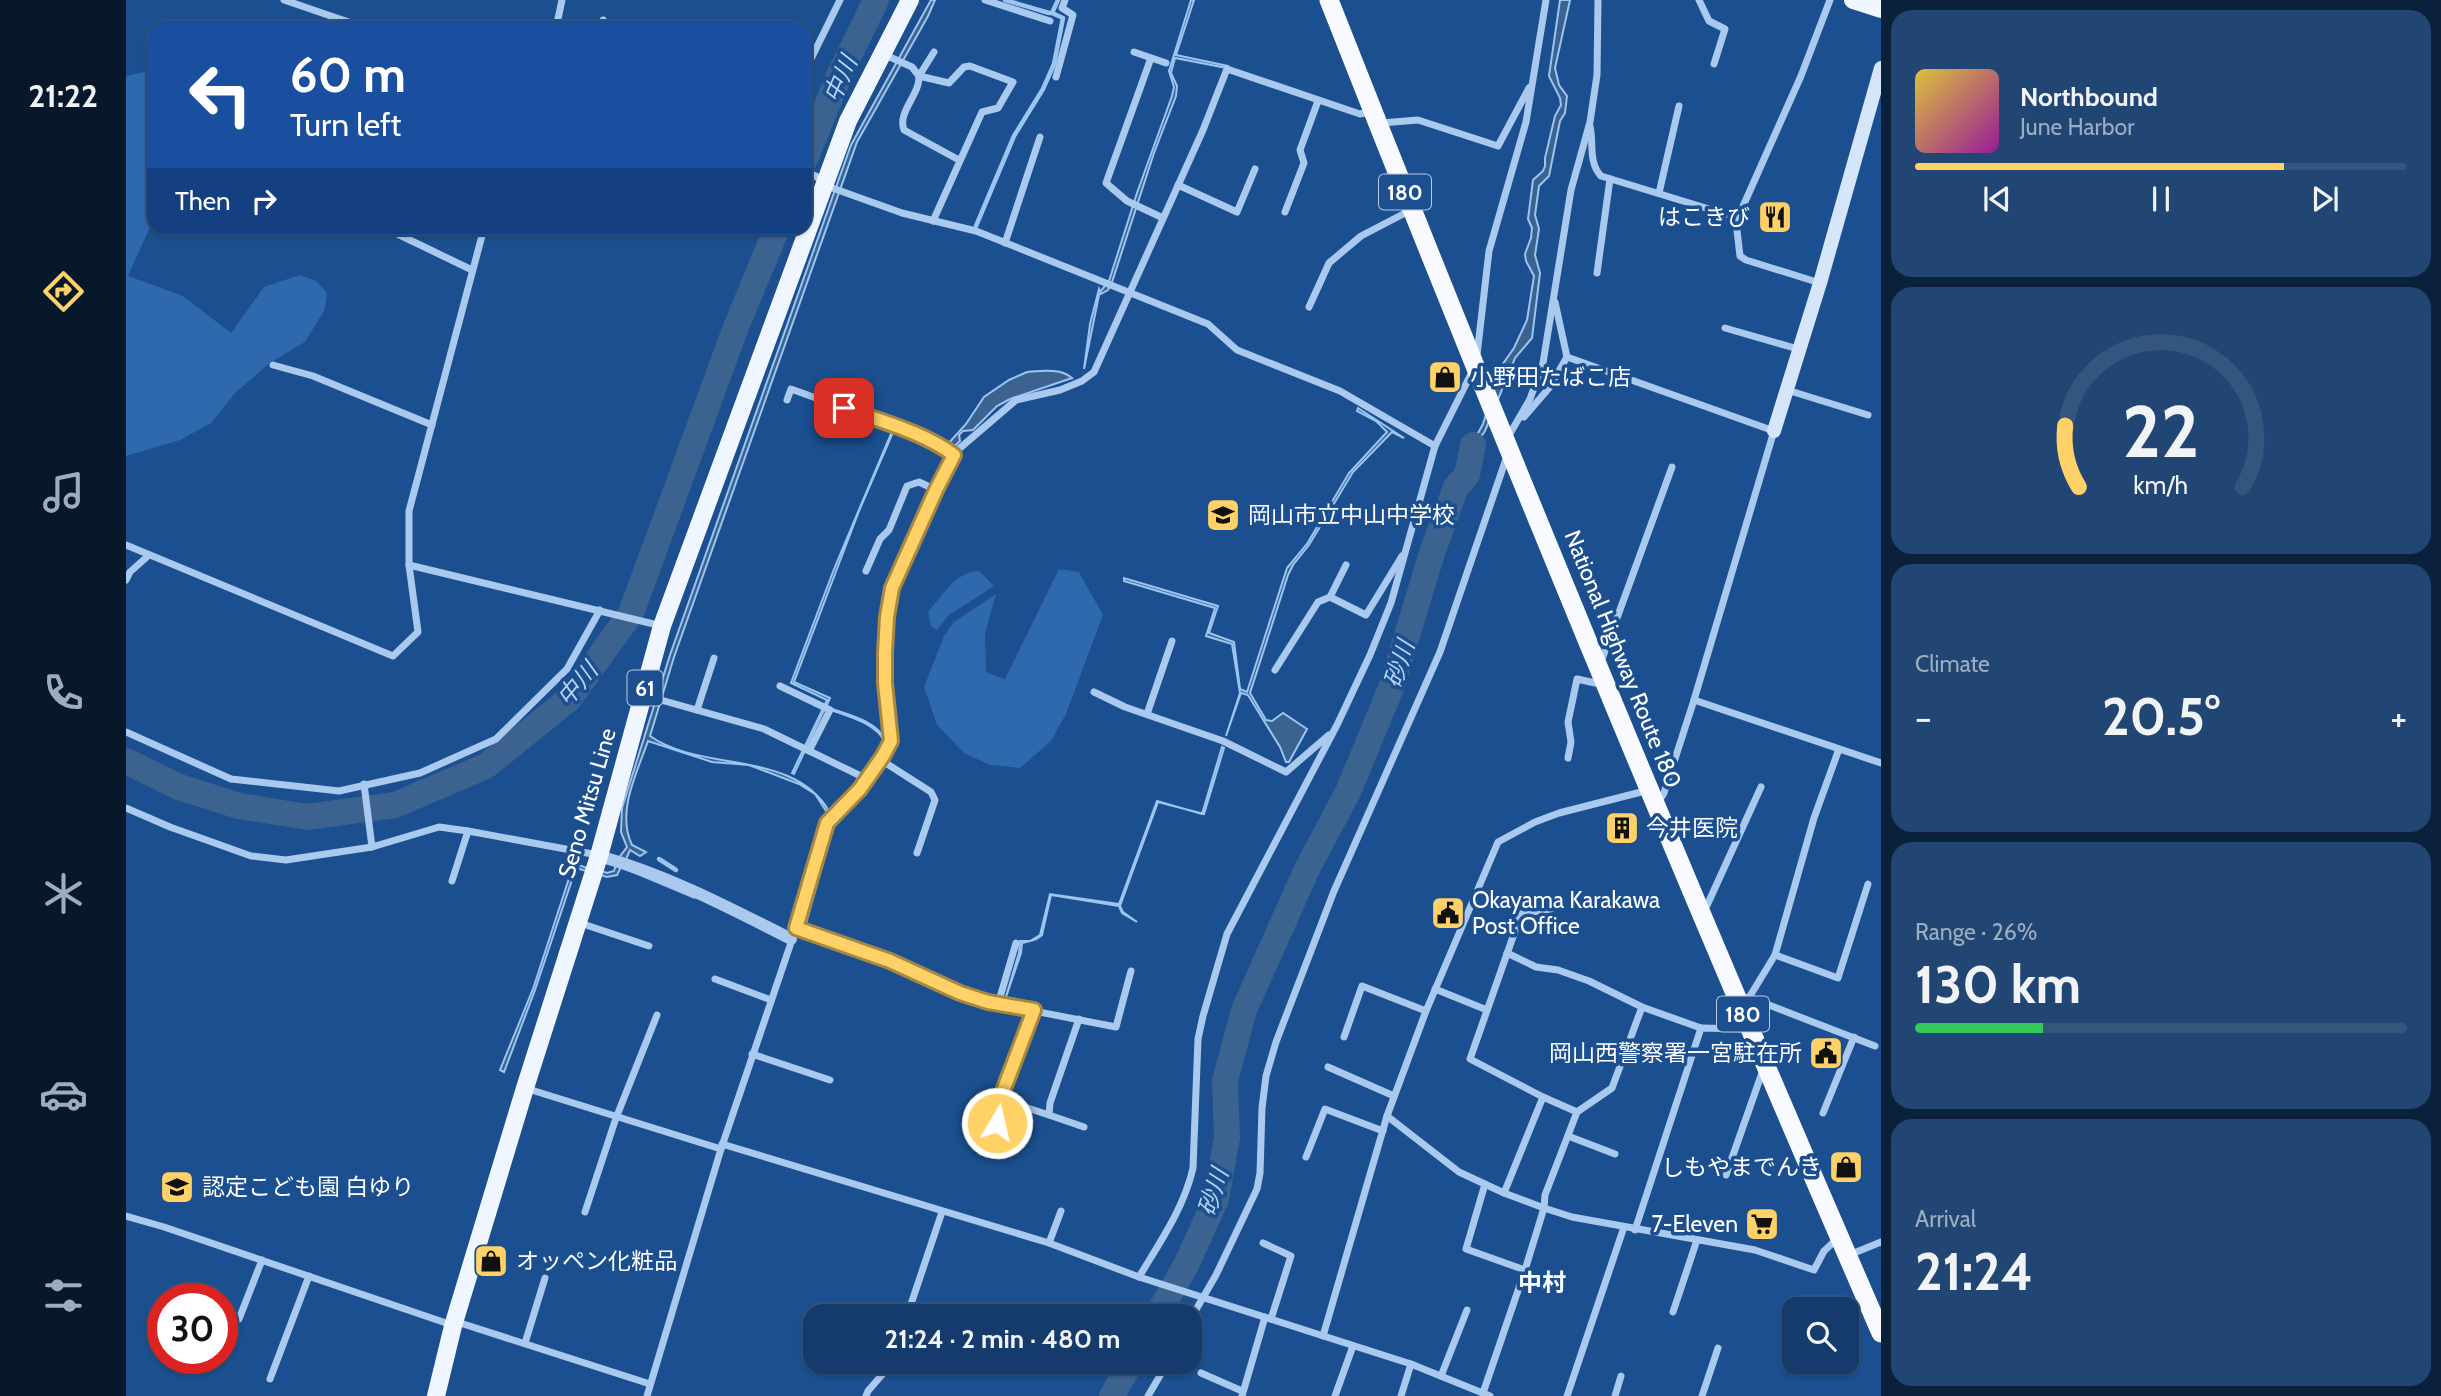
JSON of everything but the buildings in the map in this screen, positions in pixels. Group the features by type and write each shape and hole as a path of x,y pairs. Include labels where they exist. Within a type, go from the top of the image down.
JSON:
{"highway":[{"name":"National Highway Route 180","path":"1329,0 1479,374 1509,436 1653,798 1702,916 1744,999 1750,1029 1840,1237 1875,1306 1881,1333"}],"main road":[{"name":"Seno Mitsu Line","path":"812,202 848,121 910,0"},
{"path":"1853,0 1881,9"},
{"path":"1774,431 1820,283 1881,68"},
{"name":"Seno Mitsu Line","path":"436,1396 454,1323 524,1088 599,856 643,695 658,624 800,235"}],"street":[{"path":"284,0 346,21"},
{"path":"558,21 562,0"},
{"path":"812,57 840,0"},
{"path":"985,0 1050,21"},
{"path":"1056,77 1073,15 1062,8 1065,0"},
{"path":"1143,1278 1189,1186 1193,1168 1198,1040 1227,934 1333,732 1370,655 1391,603 1435,446 1479,374 1489,251 1526,122 1546,0"},
{"path":"1196,1304 1232,1242 1257,1189 1266,1076 1276,1042 1334,891 1440,652 1509,436 1541,374 1570,190 1590,122 1597,75 1598,0"},
{"path":"1699,0 1709,20 1725,29 1714,64"},
{"path":"1735,222 1801,76 1830,0"},
{"path":"934,52 919,76 918,85 902,120 904,130 959,160"},
{"path":"1135,52 1166,63"},
{"path":"882,54 912,67 919,76 949,83 964,67 970,66 1013,82 998,108 982,112 933,221"},
{"path":"1151,58 1107,183 1127,201 1163,218"},
{"path":"647,1396 721,1146 794,933 827,823 867,779 891,741 885,683 888,607 892,588 954,455 973,435 1016,400 1060,390 1082,381 1094,372 1227,69 1360,114 1376,118 1418,120 1498,146 1533,81"},
{"path":"1285,212 1304,163 1300,150 1318,100"},
{"path":"1659,193 1679,106"},
{"path":"1590,122 1592,162 1601,176 1732,216 1738,250 1746,260 1820,283"},
{"path":"1005,243 1040,137"},
{"path":"1178,185 1237,212 1255,169"},
{"path":"812,176 902,213 976,231 1208,324 1237,350 1340,391 1435,446"},
{"path":"1597,273 1610,179"},
{"path":"1309,307 1329,263 1360,236 1412,209"},
{"path":"400,235 472,270"},
{"path":"126,545 393,656 418,632 409,565 410,511 482,235"},
{"path":"1509,436 1549,388 1567,356 1553,298"},
{"path":"1726,328 1798,349"},
{"path":"1323,1336 1394,1096 1435,989 1498,842 1535,822 1559,814 1653,798 1664,793 1774,431 1567,356"},
{"path":"274,365 313,376 432,425"},
{"path":"787,400 791,389 896,427 945,448 954,455"},
{"path":"1787,389 1868,415"},
{"path":"1568,758 1571,742 1568,722 1577,679 1595,683 1602,672 1672,467"},
{"path":"866,571 880,539 889,530 907,486 919,482 936,490"},
{"path":"1330,597 1366,615 1405,552"},
{"path":"126,580 130,572 149,555"},
{"path":"409,565 658,624"},
{"path":"1275,670 1318,602 1330,597 1346,565"},
{"path":"126,732 231,779 339,791 420,773 496,739 567,669 600,610"},
{"path":"1147,714 1172,641"},
{"path":"697,710 714,658"},
{"path":"780,686 830,710 809,751"},
{"path":"1094,692 1223,741 1286,772 1333,732"},
{"path":"643,695 764,729 867,779"},
{"path":"1694,700 1881,763"},
{"path":"1839,749 1814,818 1775,955 1744,999 1875,1046"},
{"path":"881,760 932,792 935,800 917,853"},
{"path":"364,784 372,847"},
{"path":"1702,916 1761,787"},
{"path":"126,808 251,856 286,860 372,847 439,827 599,856 682,884 794,933 890,961 960,993 998,1004 1116,1027 1131,971"},
{"path":"452,881 468,831"},
{"path":"1775,955 1838,978 1868,884"},
{"path":"1551,909 1521,914 1470,1059 1577,1112"},
{"path":"578,922 649,946"},
{"path":"998,1004 1016,943"},
{"path":"1507,953 1536,967 1558,970 1589,981 1642,1007 1701,1028 1750,1029"},
{"path":"715,979 771,1000"},
{"path":"1344,1038 1362,986 1426,1011"},
{"path":"1435,989 1487,1010"},
{"path":"524,1088 617,1118 1049,1243 1143,1278 1411,1364 1486,1394 1544,1208 1545,1195 1577,1112 1612,1088 1642,1007"},
{"path":"1034,1010 1000,1099 1084,1127"},
{"path":"585,1212 617,1118 657,1015"},
{"path":"1049,1115 1049,1103 1079,1020"},
{"path":"1635,1230 1701,1028"},
{"path":"1823,1113 1854,1037"},
{"path":"752,1054 830,1080"},
{"path":"1726,1175 1765,1065"},
{"path":"1328,1067 1394,1096"},
{"path":"1504,1193 1544,1097"},
{"path":"988,1144 1006,1101"},
{"path":"1306,1157 1325,1109 1383,1131"},
{"path":"1387,1116 1459,1172 1504,1193 1572,1217 1755,1250 1815,1270 1824,1251 1840,1237"},
{"path":"1568,1136 1615,1154"},
{"path":"1485,1184 1466,1249 1525,1270"},
{"path":"1049,1243 1061,1211"},
{"path":"911,1304 942,1212"},
{"path":"126,1216 650,1384"},
{"path":"1567,1396 1625,1227"},
{"path":"1672,1312 1697,1240"},
{"path":"1848,1255 1881,1242"},
{"path":"1202,1373 1242,1393 1291,1256 1263,1243"},
{"path":"239,1319 262,1260"},
{"path":"270,1379 309,1276"},
{"path":"525,1343 545,1278"},
{"path":"1441,1376 1467,1310"},
{"path":"1335,1396 1353,1346"},
{"path":"1702,1396 1718,1348"},
{"path":"1401,1396 1411,1364"},
{"path":"866,1396 883,1374"},
{"path":"1148,1396 1161,1374"},
{"path":"1615,1396 1620,1376"}],"shaded area":[{"path":"931,0 935,0 857,142 674,657 650,736 695,755 746,764 771,770 794,779 815,794 799,784 749,765 712,762 648,741 630,793 626,819 632,845 646,852 640,856 630,850 623,866 695,898 621,867 617,875 607,877 576,868 504,1072 500,1070 533,989 574,863 597,872 614,871 618,859 627,847 621,832 622,808 670,655 851,145"},
{"path":"1191,0 1194,0 1176,55 1228,66 1227,68 1175,58 1171,73 1177,86 1176,96 1154,153 1112,282 1108,290 1099,295 1084,369 1090,324 1099,289 1100,292 1109,281 1172,96 1174,87 1169,71"},
{"path":"1560,0 1570,0 1555,68 1559,85 1567,96 1549,176 1539,186 1535,215 1539,229 1535,255 1540,273 1532,338 1515,358 1485,431 1474,446 1474,471 1468,485 1462,477 1467,453 1483,424 1500,368 1514,348 1527,320 1534,276 1525,254 1531,238 1532,228 1528,219 1533,180 1545,166 1555,116 1561,105 1549,76"},
{"path":"147,71 147,234 128,276 183,296 231,333 264,287 300,275 316,281 327,293 325,309 305,342 271,362 235,393 211,423 180,440 126,456 126,76"},
{"path":"1057,371 1072,378 1010,399 997,406 973,430 963,431 956,445 947,445 966,424 984,397 1009,380 1027,372"},
{"path":"1358,408 1404,438 1392,432 1353,472 1288,575 1250,693 1266,720 1272,721 1283,713 1307,729 1289,762 1286,762 1280,747 1248,695 1241,693 1226,736 1240,693 1232,644 1206,636 1215,608 1124,581 1124,578 1218,606 1209,633 1234,642 1240,689 1247,692 1287,568 1307,544 1349,473 1387,432 1376,421 1357,411"},
{"path":"893,429 794,682 830,698 826,707 869,724 882,735 885,742 867,725 825,708 794,774 792,773 827,700 791,683 834,569"},
{"path":"1059,569 1079,572 1103,615 1066,714 1051,741 1020,768 990,765 964,753 937,725 924,687 944,636 954,622 996,594 985,633 986,672 1005,679"},
{"path":"979,571 994,586 949,615 937,630 931,626 928,612 944,592 963,575"},
{"path":"1222,747 1224,748 1202,814"},
{"path":"1157,801 1183,809 1158,802 1120,906 1123,912 1137,922 1122,913 1119,906 1051,895 1042,935 1030,941 1040,935 1050,894 1119,904"},
{"path":"1020,941 1030,941 1022,943 1005,1000"}],"waterway":[{"name":"中川","path":"812,142 839,76 876,0"},
{"path":"1005,0 1049,13 1052,13 1058,0"},
{"path":"976,226 1014,136 1043,89 1054,64 1063,18 1052,13"},
{"name":"中川","path":"126,761 179,787 239,806 307,817 395,805 486,766 569,699 631,613 736,327 774,235"},
{"name":"砂川","path":"1164,1304 1187,1263 1216,1199 1227,1138 1225,1081 1244,1010 1307,869 1348,792 1391,688 1432,553 1456,487 1467,475 1473,445"},
{"path":"831,833 834,821"},
{"path":"804,926 827,844"},
{"path":"659,859 676,870"},
{"name":"砂川","path":"1112,1396 1124,1374"}],"place":[{"name":"はこきび","path":"1775,217"},
{"name":"小野田たばこ店","path":"1445,377"},
{"name":"岡山市立中山中学校","path":"1223,515"},
{"name":"今井医院","path":"1622,828"},
{"name":"Okayama Karakawa Post Office","path":"1448,913"},
{"name":"岡山西警察署一宮駐在所","path":"1826,1053"},
{"name":"しもやまでんき","path":"1846,1167"},
{"name":"認定こども園 白ゆり","path":"177,1187"},
{"name":"7-Eleven","path":"1762,1224"},
{"name":"オッペン化粧品","path":"491,1261"}],"district":[{"name":"中村","path":"1542,1282"}],"route":[{"path":"844,408 896,427 945,448 954,455 892,588 885,652 891,741 860,789 827,823 796,928 890,961 960,993 988,1002 1034,1010 1000,1099 1006,1101 997,1123"}]}
